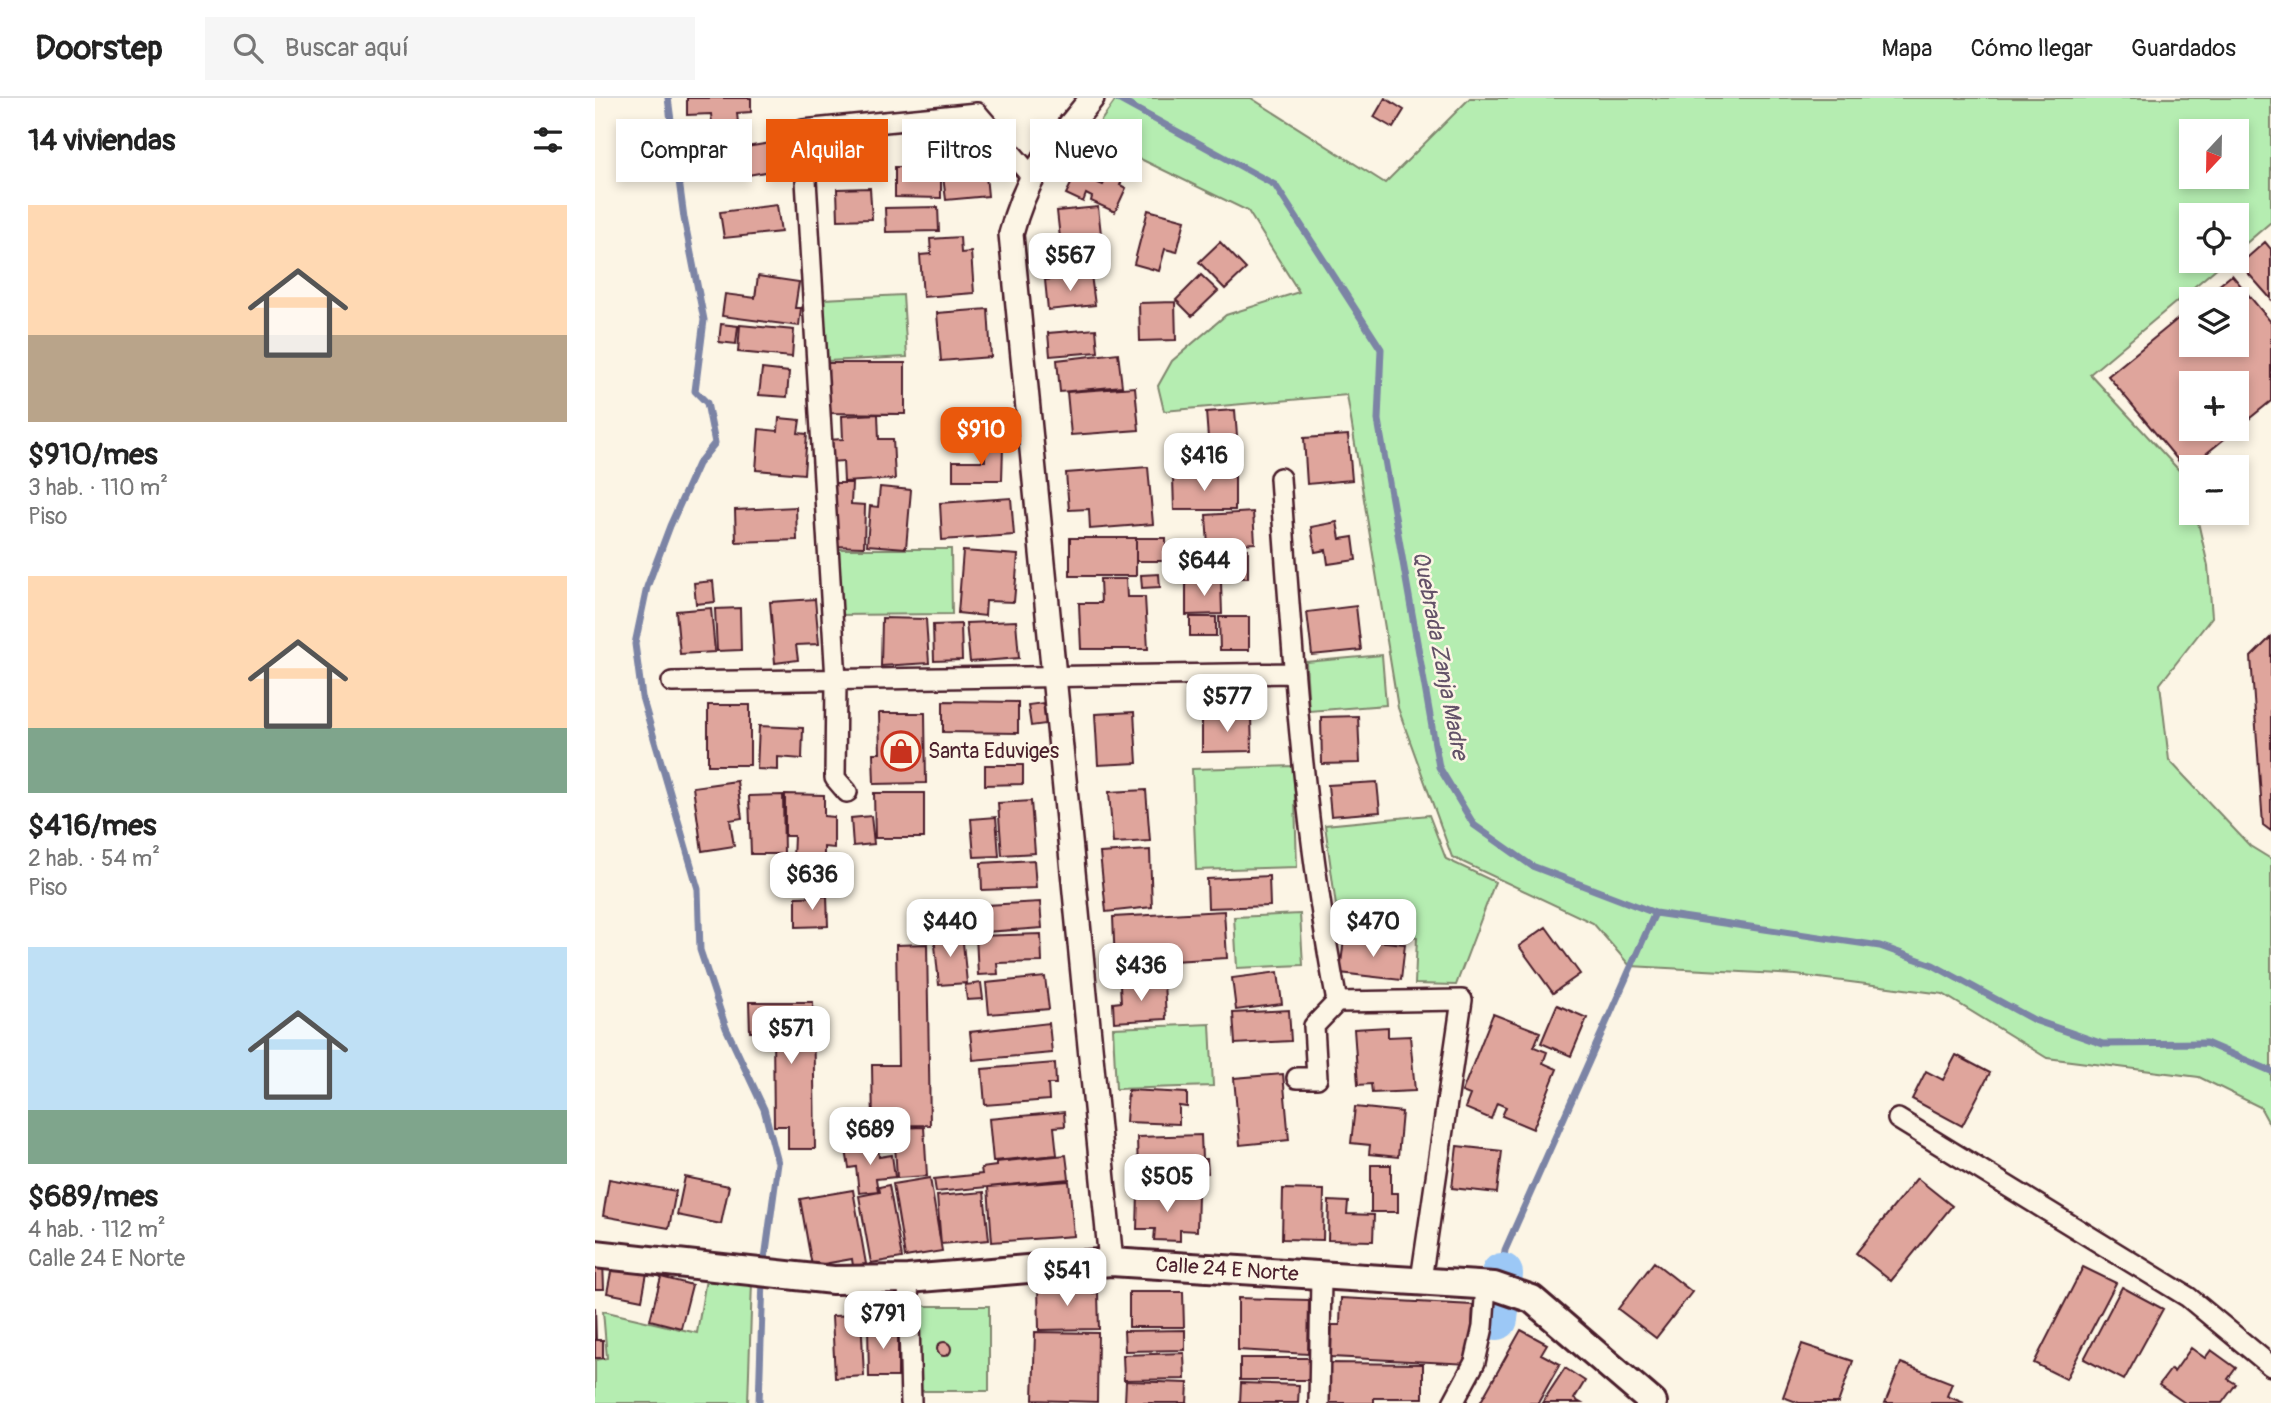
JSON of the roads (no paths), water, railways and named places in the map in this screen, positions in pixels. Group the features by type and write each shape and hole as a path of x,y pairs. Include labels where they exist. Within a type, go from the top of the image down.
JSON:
{"main road":[{"name":"Calle 24 E Norte","path":"595,1254 833,1280 908,1279 1111,1262 1490,1286 1532,1300 1653,1403"}],"street":[{"path":"1075,119 1092,98"},
{"path":"847,792 835,778 836,680 803,130 977,113 1030,175"},
{"path":"1030,178 1020,199 1011,234 1111,1262"},
{"path":"1280,478 1293,673 1318,902 1337,1002"},
{"path":"672,682 1293,673"},
{"path":"1297,1078 1317,1079 1314,1026 1337,1002 1462,1000 1421,1280"},
{"path":"1898,1119 2188,1297 2271,1366"},
{"path":"1318,1403 1321,1276"},
{"path":"908,1279 911,1403"},
{"path":"1453,1403 1475,1362 1490,1286"}],"waterway":[{"path":"668,98 684,218 704,320 695,391 707,403 715,443 698,464 670,526 647,587 635,644 642,697 698,889 700,950 726,1028 764,1109 778,1163 764,1266"},
{"name":"Quebrada Zanja Madre","path":"1116,98 1275,185 1381,349 1378,420 1439,767 1474,825 1532,866 1655,913 1880,946 1933,965 2034,1020 2103,1044 2206,1043 2271,1071"},
{"path":"1502,1274 1505,1250 1655,913"},
{"path":"1497,1319 1502,1274"},
{"path":"759,1403 763,1278"},
{"path":"1486,1348 1497,1319"}],"place":[{"name":"Santa Eduviges","path":"901,751"}]}
